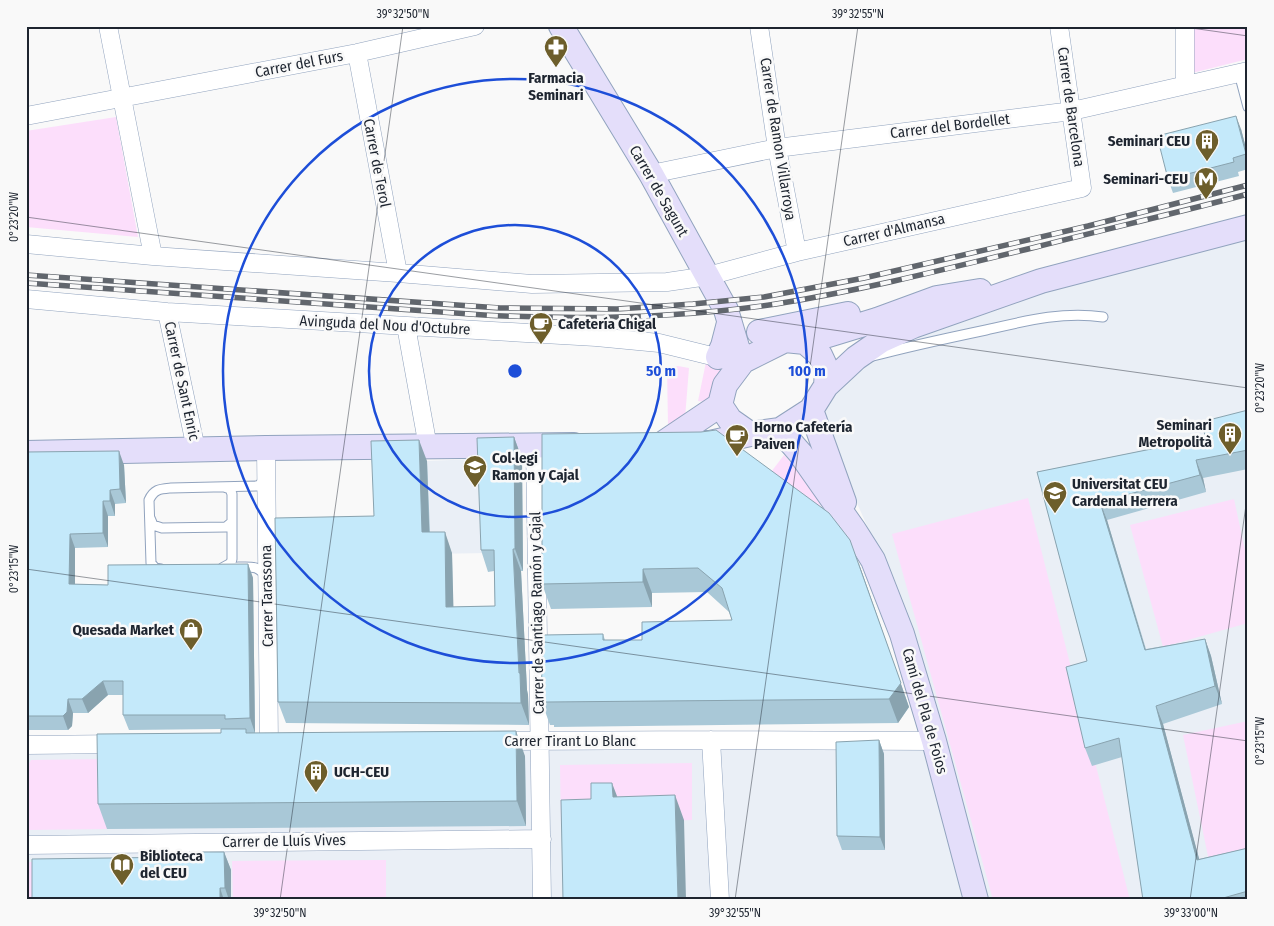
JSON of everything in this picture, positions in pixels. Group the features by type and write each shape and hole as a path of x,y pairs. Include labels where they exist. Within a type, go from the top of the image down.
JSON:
{"street":[{"path":"108,26 152,256"},
{"name":"Carrer del Furs","path":"26,116 356,53 475,26"},
{"name":"Carrer de Sagunt","path":"561,26 651,174 708,276 728,315 742,363"},
{"name":"Carrer de Ramon Villarroya","path":"760,26 777,148 797,252"},
{"name":"Carrer de Barcelona","path":"1059,26 1082,188"},
{"path":"1185,26 1185,85"},
{"name":"Carrer de Terol","path":"356,53 398,273"},
{"name":"Carrer del Bordellet","path":"651,174 777,148 1072,111 1243,72"},
{"name":"Carrer d'Almansa","path":"708,276 797,252 1082,188"},
{"path":"937,298 877,320 795,341 742,363 725,385 720,405 653,444 710,443 750,434 780,430 811,410 826,386 856,358 882,340 912,326 1041,282 1248,227"},
{"path":"26,244 152,256 532,284 667,282 708,276"},
{"path":"759,332 937,298 1041,282"},
{"name":"Avinguda del Nou d'Octubre","path":"26,299 168,312 596,337 660,343 742,363"},
{"name":"Carrer de Sant Enric","path":"168,312 196,449"},
{"path":"718,357 723,346 728,315 759,332 795,341 820,355 827,370 826,386"},
{"path":"406,326 428,447"},
{"path":"720,405 730,420 750,434"},
{"name":"Camí del Pla de Foios","path":"811,410 854,530"},
{"name":"Camí del Pla de Foios","path":"780,430 800,452 854,530 872,560 902,634 934,741 976,900"},
{"path":"26,453 266,448 594,445"},
{"name":"Carrer de Santiago Ramón y Cajal","path":"535,446 542,900"},
{"name":"Carrer Tarassona","path":"266,448 270,743"},
{"path":"711,740 720,900"},
{"name":"Carrer Tirant Lo Blanc","path":"483,742 934,741"},
{"path":"252,743 289,743"},
{"path":"26,745 140,744"},
{"name":"Carrer de Lluís Vives","path":"26,845 542,839"}],"lane":[{"path":"1243,72 1248,107"},
{"path":"856,358 864,359 915,345 1052,316 1083,314 1103,317"},
{"path":"168,569 155,568 151,563 149,500 156,491 171,488 258,486 266,479"},
{"path":"224,487 230,489 232,494 232,559 231,563 218,568 254,567 261,570 267,579"},
{"path":"150,517 153,525 162,528 226,527 232,522"}],"shaded area":[{"path":"1193,26 1248,26 1248,59 1192,73"},
{"path":"116,117 138,237 26,227 26,131"},
{"name":"Universitat CEU Cardenal Herrera","path":"1248,235 1248,900 982,900 907,616 817,413 864,361 947,320 1093,275"},
{"path":"706,362 721,367 722,373 709,400 705,402 698,401"},
{"path":"678,366 689,368 685,418 668,425 667,368"},
{"path":"784,455 806,479 823,510 768,476"},
{"name":"Col·legi Ramon y Cajal","path":"522,457 522,514 488,553 430,554 427,461"},
{"path":"1028,498 1130,900 993,900 892,534"},
{"path":"1234,499 1248,564 1248,623 1163,647 1130,525"},
{"path":"1248,721 1248,849 1209,861 1183,735"},
{"path":"934,741 976,900 26,900 26,745"},
{"path":"106,759 107,829 26,830 26,769 31,760"},
{"path":"692,763 692,820 561,826 560,765"},
{"path":"386,860 386,900 233,900 232,861"},
{"path":"26,862 38,862 39,900 26,900"}],"building":[{"name":"Seminari CEU","path":"1236,116 1246,154 1233,158 1234,162 1168,179 1157,136"},
{"path":"1248,410 1248,450 1196,460 1200,475 1100,502 1145,650 1205,639 1215,686 1156,706 1197,860 1248,848 1248,891 1216,900 1143,900 1119,738 1085,748 1066,667 1087,661 1037,472 1206,438 1201,422"},
{"path":"716,430 829,513 850,540 901,683 889,699 546,702 541,700 543,635 603,634 603,640 642,640 642,622 732,620 722,588 698,568 643,569 643,582 542,584 542,434 701,432"},
{"path":"514,437 515,549 513,549 521,703 278,702 275,518 374,516 371,441 419,440 422,532 445,532 446,607 495,606 494,550 481,550 477,438"},
{"path":"119,451 120,489 110,490 110,501 103,501 103,533 70,534 69,584 108,585 108,565 248,564 250,718 225,719 225,715 123,715 123,681 103,681 82,699 68,699 67,712 63,716 26,716 26,452"},
{"name":"UCH-CEU","path":"221,729 246,729 246,733 516,731 517,801 98,804 97,734 221,733"},
{"path":"879,740 880,837 837,836 836,742"},
{"path":"591,783 612,783 613,797 675,795 678,900 563,900 561,800 591,799"},
{"path":"189,852 224,852 225,888 220,888 220,900 32,900 32,859 189,857"}],"railway":[{"path":"26,275 500,308 617,309 693,304 764,297 864,278 1088,226 1248,185"},
{"path":"26,283 484,315 557,317 667,315 776,304 874,285 971,263 1248,194"}],"place":[{"name":"Farmacia Seminari","path":"556,68"},
{"name":"Seminari CEU","path":"1207,162"},
{"name":"Seminari-CEU","path":"1206,200"},
{"name":"Cafetería Chigal","path":"541,345"},
{"name":"Seminari Metropolità","path":"1230,455"},
{"name":"Horno Cafetería Paiven","path":"737,457"},
{"name":"Col·legi Ramon y Cajal","path":"475,488"},
{"name":"Universitat CEU Cardenal Herrera","path":"1055,514"},
{"name":"Quesada Market","path":"191,651"},
{"name":"UCH-CEU","path":"316,793"},
{"name":"Biblioteca del CEU","path":"122,886"}]}
